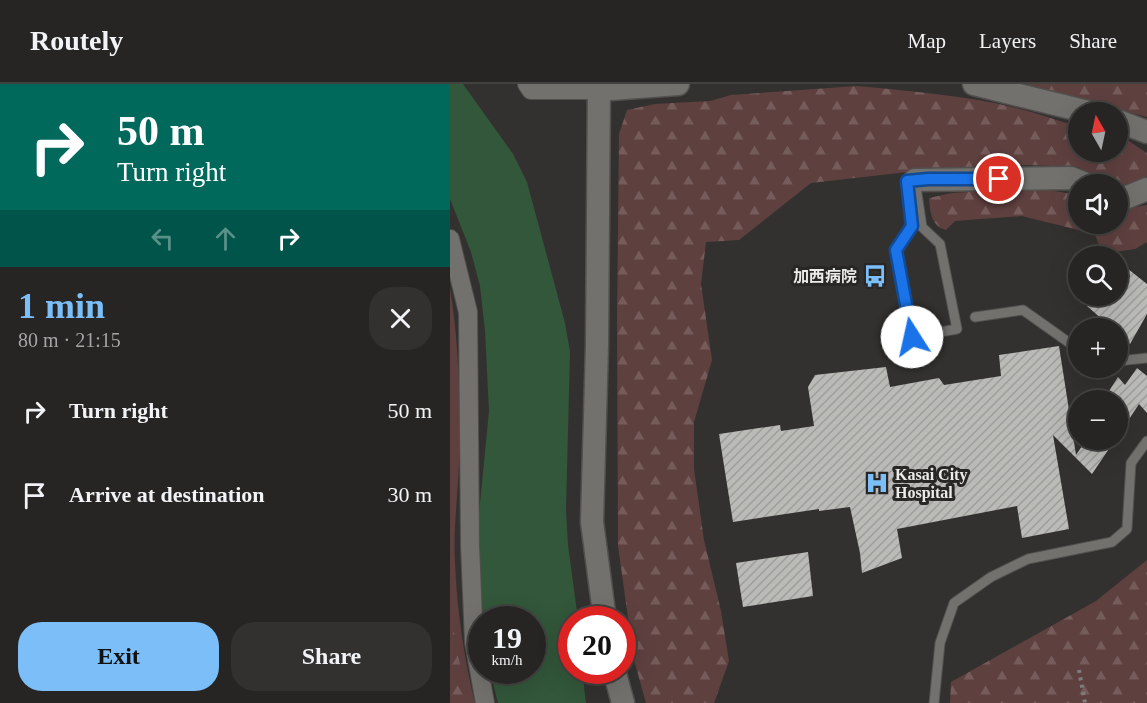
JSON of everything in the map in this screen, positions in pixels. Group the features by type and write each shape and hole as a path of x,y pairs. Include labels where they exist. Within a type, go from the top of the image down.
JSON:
{"street":[{"path":"527,84 531,90 678,84"},
{"path":"974,84 1068,107"},
{"path":"599,87 597,345 592,522 603,606"},
{"path":"1128,125 1147,132"},
{"path":"915,180 1068,178"},
{"path":"1128,197 1147,189"},
{"path":"450,239 468,312 474,642 485,703"},
{"path":"618,684 623,703"}],"lane":[{"path":"915,180 922,227 940,244 957,329 912,337 896,250 912,226 907,181 915,180"},
{"path":"975,317 1023,310 1068,342"},
{"path":"1128,360 1147,358"},
{"path":"934,703 940,644 954,603 991,577 1028,559 1112,542 1127,529 1131,464 1147,441"}],"path":[{"path":"1079,670 1085,703"}],"green space":[{"path":"1026,84 1147,84 1147,117 1128,112 1128,102 1092,102"},
{"path":"857,86 974,99 1012,107 1068,124 1068,162 1128,162 1128,141 1147,153 1147,176 1128,184 1128,174 1090,174 1078,167 1028,165 934,169 811,183 739,240 706,242 701,284 712,360 694,422 694,469 704,540 721,611 729,661 714,703 646,703 636,667 636,606 626,606 618,546 619,134 627,110 655,104 710,101 731,95"},
{"path":"1037,188 1068,193 1068,227 1022,216 955,221 946,230 934,222 929,198 952,193"},
{"path":"1147,205 1147,242 1128,250 1128,246 1101,246 1095,234 1128,234 1128,208"},
{"path":"450,288 459,396 456,581 468,684 471,684 475,703 450,703"},
{"path":"1147,560 1147,703 950,703 951,682 1096,601"},
{"path":"450,604 456,647 469,703 450,703"}],"shaded area":[{"path":"450,84 463,84 513,154 527,182 565,323 570,352 566,510 576,606 558,606 558,684 584,684 586,703 498,703 493,684 546,684 546,606 482,606 477,534 489,411 485,331 480,286 471,252 450,199"}],"building":[{"path":"1128,269 1147,284 1147,314 1130,344 1128,342 1128,318 1101,318 1087,306 1128,306"},
{"path":"1059,346 1068,404 1068,450 1053,435 1069,529 1022,538 1017,506 897,529 902,558 862,573 850,507 819,511 819,509 733,522 719,434 780,425 781,431 814,426 808,387 815,375 886,367 890,387 939,378 944,385 1001,376 999,355"},
{"path":"1137,368 1147,376 1147,413 1139,404 1128,421 1128,390 1110,390 1117,378 1125,385"},
{"path":"1068,450 1075,450 1076,455 1079,450 1108,450 1092,474"},
{"path":"808,552 813,596 743,607 736,563"}],"place":[{"name":"加西病院","path":"875,276"},
{"name":"Kasai City Hospital","path":"877,483"}],"route":[{"path":"912,337 896,250 912,226 907,181 999,179"}]}
